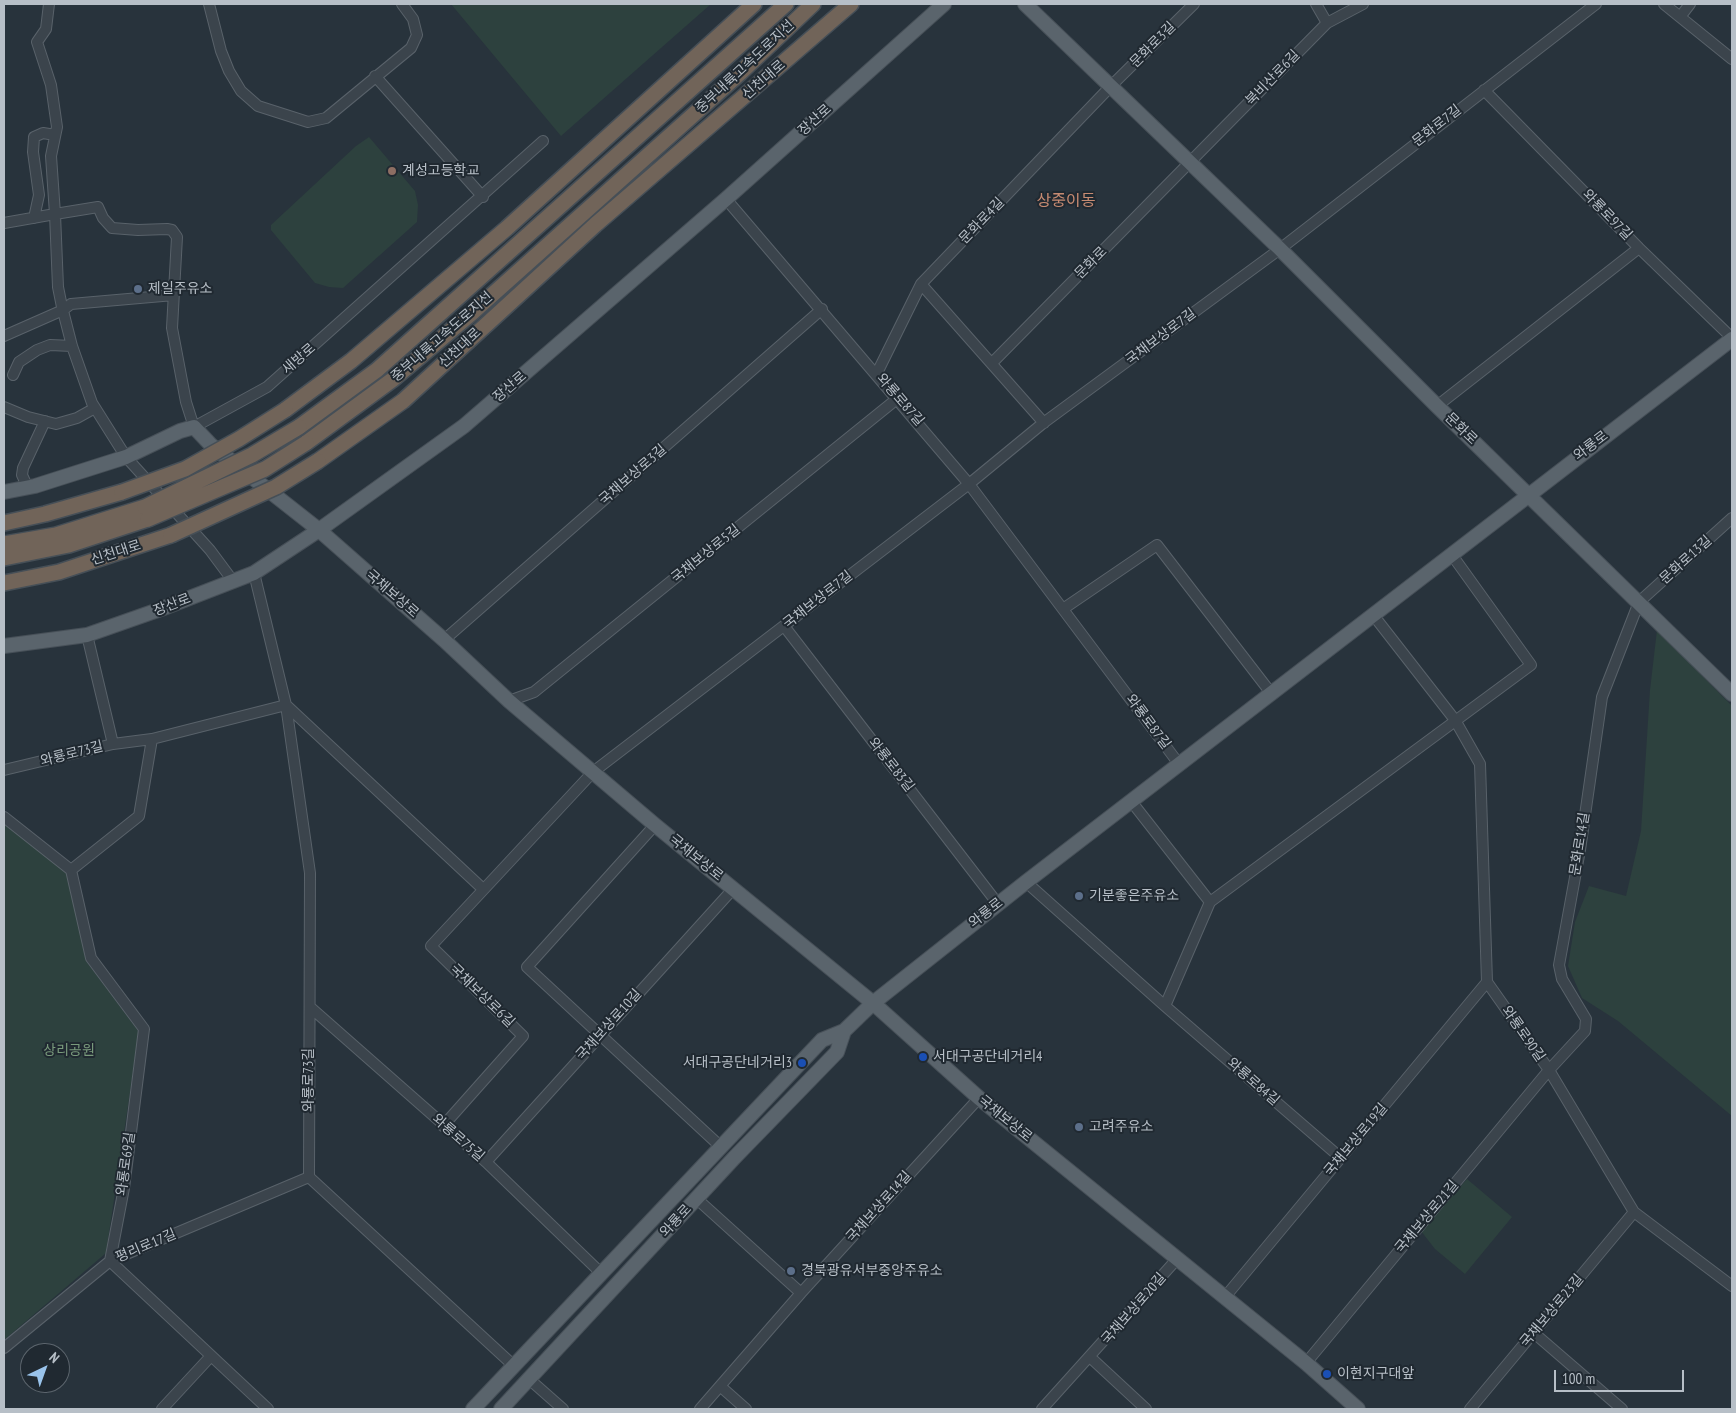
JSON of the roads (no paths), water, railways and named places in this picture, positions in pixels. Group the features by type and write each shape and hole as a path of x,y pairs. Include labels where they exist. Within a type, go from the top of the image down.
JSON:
{"highway":[{"path":"4,523 45,514 122,492 185,469 239,440 285,410 351,361 507,228 754,4"},
{"name":"중부내륙고속도로지선","path":"4,544 56,535 146,513 299,427 377,370 786,4"},
{"name":"중부내륙고속도로지선","path":"4,558 69,545 146,513 265,469 306,443 392,380 473,312 740,73 813,4"},
{"name":"신천대로","path":"4,583 59,572 171,535 276,487 318,461 403,401 595,225 851,4"}],"main road":[{"name":"장산로","path":"4,646 87,635 254,573 319,530 464,426 726,199 944,4"},
{"name":"문화로","path":"1025,4 1280,249 1437,406 1732,694"},
{"name":"와룡로","path":"473,1409 822,1040 844,1031 873,1003 1131,800 1374,616 1732,339"},
{"name":"새방로","path":"4,492 28,488 126,457 180,431 194,427"},
{"name":"국채보상로","path":"194,427 211,445 319,530 444,640 509,701 655,825 873,1003 979,1098 1306,1363 1358,1409"},
{"name":"와룡로","path":"501,1409 837,1052 844,1031"}],"street":[{"path":"48,4 46,29 37,42 51,85 57,127 51,156 58,287 72,346 95,408 126,457 210,550 233,581"},
{"path":"209,4 229,71 241,91 258,106 308,122 326,118 411,48 417,35 413,19 402,4"},
{"name":"문화로3길","path":"1111,86 1194,4"},
{"path":"1316,4 1327,23"},
{"name":"북비산로6길","path":"1191,163 1327,23 1363,4"},
{"name":"문화로7길","path":"1280,249 1596,4"},
{"path":"1664,4 1732,59"},
{"path":"1680,17 1690,4"},
{"path":"375,76 483,197"},
{"name":"문화로4길","path":"877,373 921,284 1111,86"},
{"name":"와룡로97길","path":"1484,90 1639,248 1732,339"},
{"path":"34,218 39,195 33,152 34,137 43,133 55,136"},
{"name":"새방로","path":"194,427 267,387 483,197 543,141"},
{"name":"문화로","path":"992,363 1191,163"},
{"name":"와룡로87길","path":"726,199 877,373 969,484 1179,764"},
{"path":"4,223 98,207 103,218 112,228 172,230 177,237 172,328 186,402 194,427"},
{"path":"1437,406 1639,248"},
{"name":"국채보상로7길","path":"593,772 969,484 1042,424 1280,249"},
{"path":"921,284 1044,423 1042,424"},
{"path":"4,336 63,310 71,304 96,300 174,295"},
{"name":"국채보상로3길","path":"444,640 822,309"},
{"path":"13,375 19,362 37,350 50,345 72,346"},
{"name":"국채보상로5길","path":"509,701 534,692 898,398"},
{"path":"4,407 28,417 56,424 76,418 95,408"},
{"path":"28,488 22,475 23,468 45,421"},
{"name":"문화로13길","path":"1639,602 1732,518"},
{"path":"1063,609 1156,545 1271,693"},
{"path":"1165,1006 1210,902 1530,665 1452,555"},
{"name":"와룡로73길","path":"254,573 286,705 310,873 309,1177"},
{"name":"문화로14길","path":"1549,1070 1585,1030 1586,1020 1562,979 1559,965 1580,850 1602,698 1639,602"},
{"path":"1374,616 1455,720 1480,764 1487,982"},
{"name":"와룡로83길","path":"784,626 998,904"},
{"path":"87,635 113,744"},
{"path":"286,705 483,889"},
{"name":"와룡로73길","path":"4,770 113,744 152,740 286,705"},
{"path":"4,817 71,870 139,816 152,740"},
{"name":"국채보상로6길","path":"444,1126 524,1036 431,946 593,772"},
{"path":"1131,800 1210,902"},
{"name":"국채보상로","path":"600,1034 527,967 655,825"},
{"name":"와룡로69길","path":"71,870 91,958 144,1029 124,1188 110,1261"},
{"name":"와룡로84길","path":"1026,882 1165,1006 1341,1158"},
{"name":"국채보상로10길","path":"486,1162 733,889"},
{"name":"와룡로90길","path":"1487,982 1549,1070 1634,1212 1732,1286"},
{"name":"국채보상로19길","path":"1225,1297 1487,982"},
{"name":"와룡로75길","path":"310,1007 486,1162 601,1273"},
{"path":"600,1034 720,1146"},
{"name":"국채보상로21길","path":"1306,1363 1549,1070"},
{"name":"국채보상로14길","path":"700,1409 801,1292 979,1098"},
{"path":"309,1177 514,1366"},
{"name":"평리로17길","path":"4,1348 110,1261 309,1177"},
{"path":"697,1199 801,1292"},
{"name":"국채보상로23길","path":"1470,1409 1634,1212"},
{"name":"국채보상로20길","path":"1042,1409 1091,1358 1177,1260"},
{"path":"110,1261 268,1409"},
{"path":"1534,1333 1622,1409"},
{"path":"162,1409 211,1356"},
{"name":"국채보상로20길","path":"1091,1358 1146,1409"},
{"path":"529,1379 564,1409"},
{"path":"720,1386 746,1409"}],"place":[{"name":"계성고등학교","path":"392,171"},
{"name":"제일주유소","path":"138,289"},
{"name":"기분좋은주유소","path":"1079,896"},
{"name":"서대구공단네거리4","path":"923,1057"},
{"name":"서대구공단네거리3","path":"802,1063"},
{"name":"고려주유소","path":"1079,1127"},
{"name":"경북광유서부중앙주유소","path":"791,1271"},
{"name":"이현지구대앞","path":"1327,1374"}],"district":[{"name":"상중이동","path":"1066,201"}],"park label":[{"name":"상리공원","path":"69,1051"}]}
